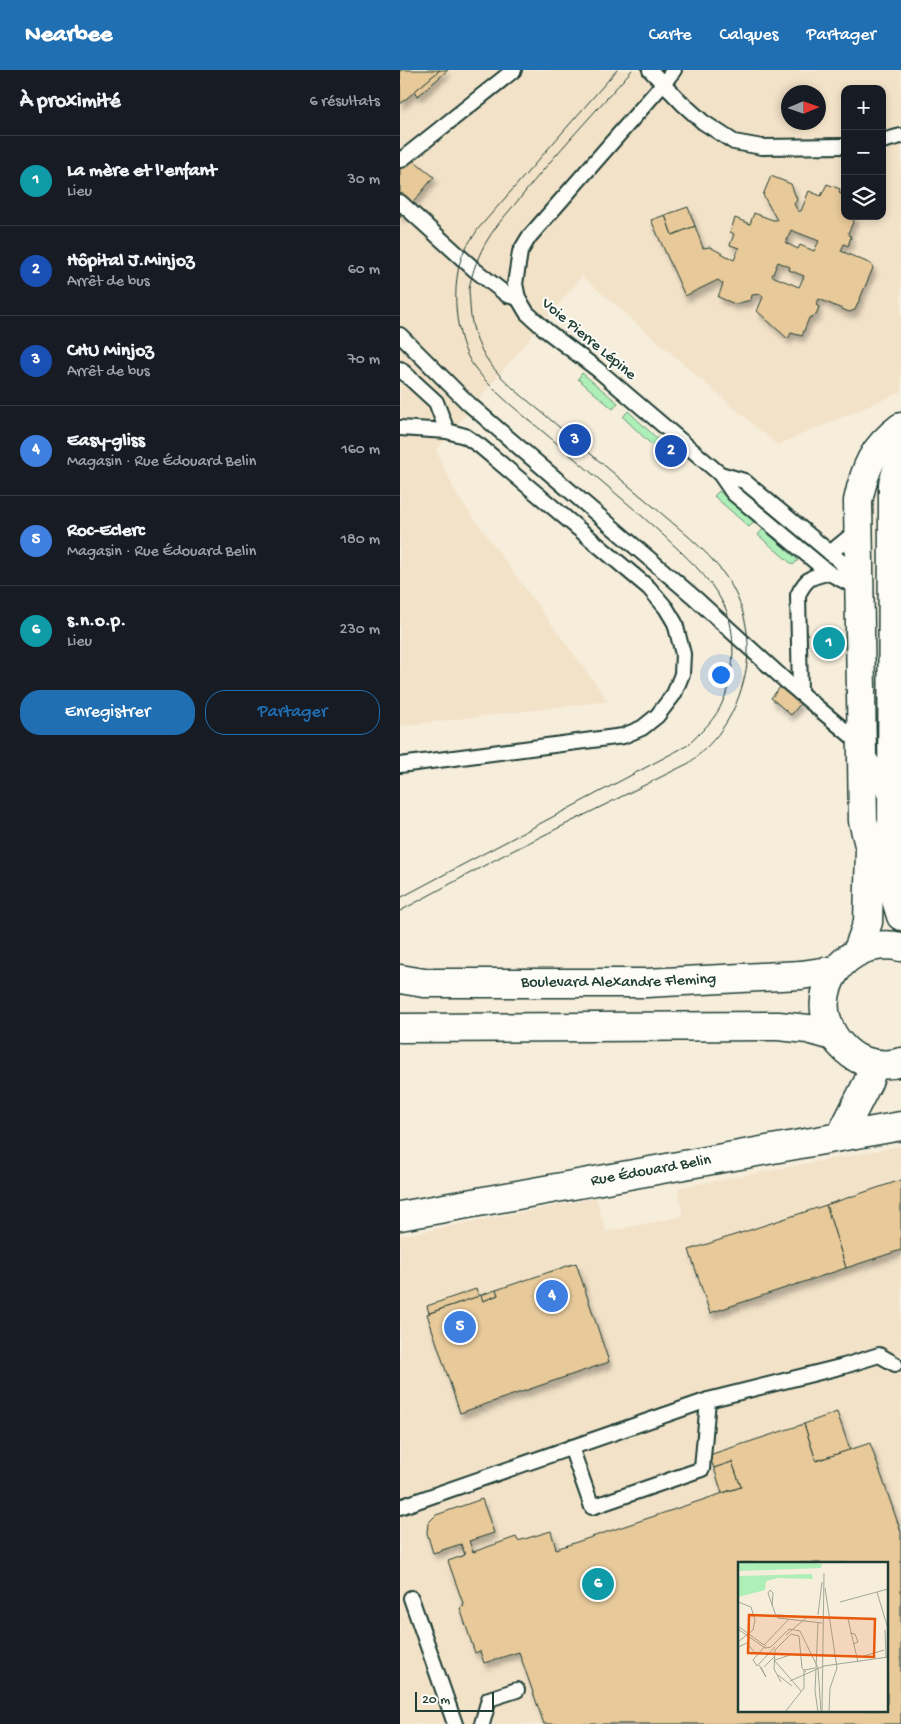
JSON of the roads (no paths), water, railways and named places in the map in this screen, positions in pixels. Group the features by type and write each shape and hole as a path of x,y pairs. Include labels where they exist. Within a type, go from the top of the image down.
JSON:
{"street":[{"path":"858,950 868,922 870,849 863,821 858,501 863,477 874,453 901,427"},
{"path":"901,457 893,484 892,618 893,890 901,916"},
{"path":"860,589 892,618"},
{"path":"901,947 890,944 873,945 858,950 845,959 827,986 824,1003 826,1020 833,1036 844,1049 858,1059 874,1064 901,1062"},
{"name":"Boulevard Alexandre Fleming","path":"400,979 424,983 646,983 801,975 836,970"},
{"path":"400,1028 778,1026 808,1029 833,1036"},
{"path":"840,1136 868,1082 874,1064"},
{"name":"Rue Édouard Belin","path":"400,1216 901,1126"}],"lane":[{"path":"402,160 514,70"},
{"path":"650,70 703,122 734,142 762,147 841,146"},
{"name":"Voie Pierre Lépine","path":"674,70 530,237 520,252 515,284 518,298 527,313 547,331 597,369 720,474 733,493 829,573 860,589"},
{"path":"886,140 901,136"},
{"path":"400,202 475,270 506,295 518,298"},
{"path":"400,335 468,403 695,598 800,693 862,744 876,768 892,818"},
{"path":"400,369 436,402 447,432"},
{"path":"400,428 447,432 466,436 480,446 649,588 666,608 675,623 684,654 682,674 674,694 657,716 642,728 623,736 400,765"},
{"name":"Voie Pierre Lépine","path":"720,474 744,481 840,561 860,589"},
{"path":"830,553 859,530"},
{"path":"620,565 638,562 658,568"},
{"path":"800,693 798,595 804,584 814,576 829,573"},
{"path":"400,1507 708,1400 844,1366 879,1355 894,1364"},
{"path":"571,1448 592,1507 702,1470 708,1400"},
{"path":"411,1598 455,1724"},
{"path":"482,1724 489,1699 517,1690"}],"tram line":[{"path":"400,898 688,745 716,714 727,690 732,666 733,640 728,615 711,585 688,558 648,521 491,386 475,368 468,356 462,343 456,311 457,279 467,245 478,229 617,70"},
{"path":"400,911 502,856 689,763 710,744 725,724 737,702 745,675 748,649 745,623 737,597 724,574 691,539 505,381 485,356 473,325 469,289 476,263 488,239 548,164 632,70"}],"place":[{"name":"CHU Minjoz","path":"575,440"},
{"name":"Hôpital J.Minjoz","path":"671,451"},
{"name":"La mère et l'enfant","path":"829,643"},
{"name":"Easy-gliss","path":"552,1296"},
{"name":"Roc-Eclerc","path":"460,1327"},
{"name":"s.n.o.p.","path":"598,1584"}]}
